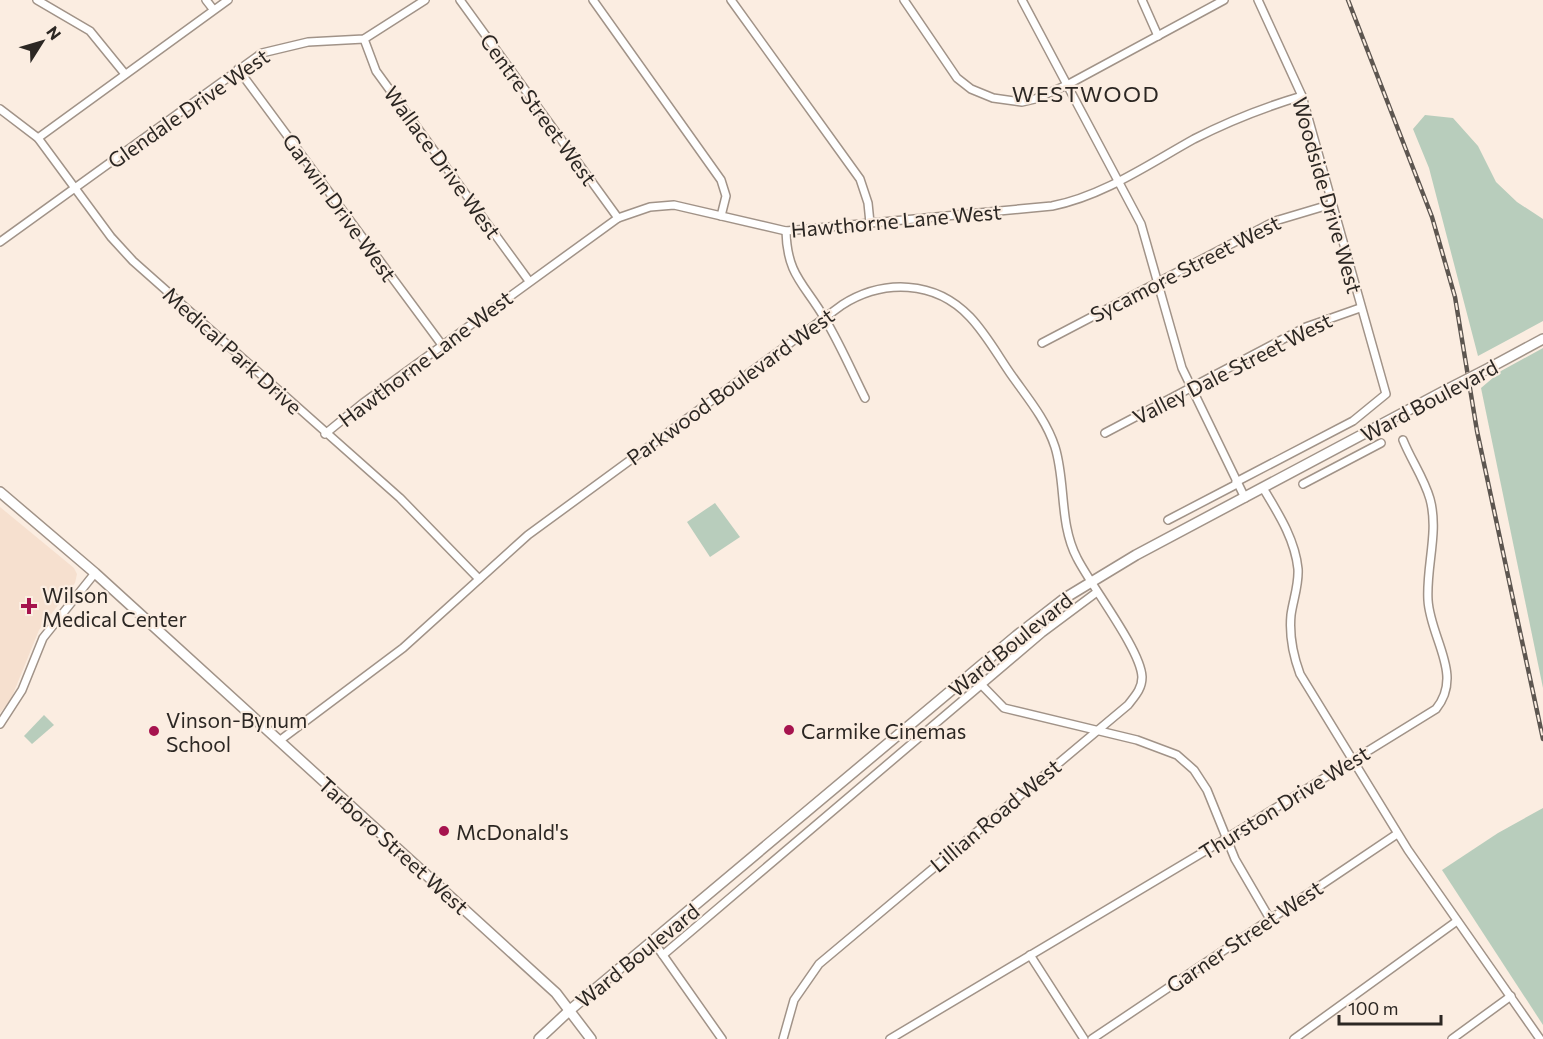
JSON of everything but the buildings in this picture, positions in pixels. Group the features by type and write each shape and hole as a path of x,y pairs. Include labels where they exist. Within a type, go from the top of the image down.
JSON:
{"main road":[{"name":"Ward Boulevard","path":"539,1039 570,1010 971,674 1050,609 1090,581 1543,339"},
{"name":"Tarboro Street West","path":"0,492 95,573 544,982 570,1010 591,1039"}],"street":[{"path":"37,0 90,31 125,74"},
{"path":"206,0 213,9"},
{"path":"38,138 228,0"},
{"name":"Glendale Drive West","path":"0,242 262,53 278,47 308,42 364,39 425,0"},
{"name":"Centre Street West","path":"460,0 618,218"},
{"path":"593,0 721,180 726,196 721,216"},
{"path":"731,0 860,179 868,203 870,223"},
{"path":"904,0 938,55 957,78 971,89 993,98 1022,102 1067,85 1224,0"},
{"path":"1022,0 1141,224 1179,358 1245,498"},
{"path":"1142,0 1158,36"},
{"name":"Woodside Drive West","path":"1236,483 1353,422 1386,394 1302,96 1258,0"},
{"name":"Wallace Drive West","path":"364,39 376,71 529,281"},
{"name":"Garwin Drive West","path":"238,69 442,345"},
{"name":"Hawthorne Lane West","path":"325,434 442,345 618,218 650,207 674,205 786,231 1052,206 1081,199 1214,129 1269,106 1302,96"},
{"name":"Medical Park Drive","path":"0,109 38,138 111,237 133,261 325,434 400,498 479,579"},
{"name":"Sycamore Street West","path":"1042,343 1275,221 1332,204"},
{"path":"786,231 787,253 792,268 825,318 866,398"},
{"name":"Parkwood Boulevard West","path":"279,741 403,648 528,535 577,497 825,318 866,292 896,286 936,294 969,316 1041,417 1053,441 1070,543 1090,581"},
{"name":"Valley Dale Street West","path":"1105,433 1306,327 1360,308"},
{"name":"Thurston Drive West","path":"890,1039 1429,715 1441,702 1448,685 1447,668 1433,632 1428,602 1433,538 1432,512 1424,485 1403,440"},
{"path":"1303,484 1381,443"},
{"path":"1325,456 1332,469"},
{"path":"1167,520 1236,483"},
{"path":"1263,488 1291,539 1296,558 1298,580 1290,626 1294,658 1317,706 1398,834 1540,1039"},
{"path":"0,724 22,690 34,656 48,631 95,573"},
{"name":"Lillian Road West","path":"783,1039 794,1000 819,964 1097,730 1136,694 1142,677 1136,656 1090,581"},
{"path":"663,955 981,685 1096,592"},
{"path":"971,674 1004,708 1158,746 1178,755 1194,771 1207,790 1227,838 1270,919"},
{"name":"Garner Street West","path":"1092,1039 1398,834"},
{"path":"1294,1039 1457,921"},
{"path":"653,941 722,1039"},
{"path":"1030,955 1084,1039"},
{"path":"1452,1039 1510,996"}],"shaded area":[{"name":"Wilson Medical Center","path":"0,507 74,568 77,574 75,583 39,630 11,699 0,713"}],"green space":[{"path":"1425,115 1453,118 1478,146 1496,182 1517,202 1543,219 1543,321 1478,356 1429,168 1413,129"},
{"path":"1543,348 1543,688 1481,388 1501,371"},
{"path":"715,503 740,537 710,557 687,522"},
{"path":"44,715 54,725 32,744 24,736"},
{"path":"1543,808 1543,1025 1442,870 1498,833"}],"railway":[{"path":"1348,0 1432,217 1455,297 1477,431 1543,739"}],"place":[{"name":"Wilson Medical Center","path":"29,606"},
{"name":"Carmike Cinemas","path":"789,730"},
{"name":"Vinson-Bynum School","path":"154,731"},
{"name":"McDonald's","path":"444,831"}],"district":[{"name":"WESTWOOD","path":"1086,93"}]}
